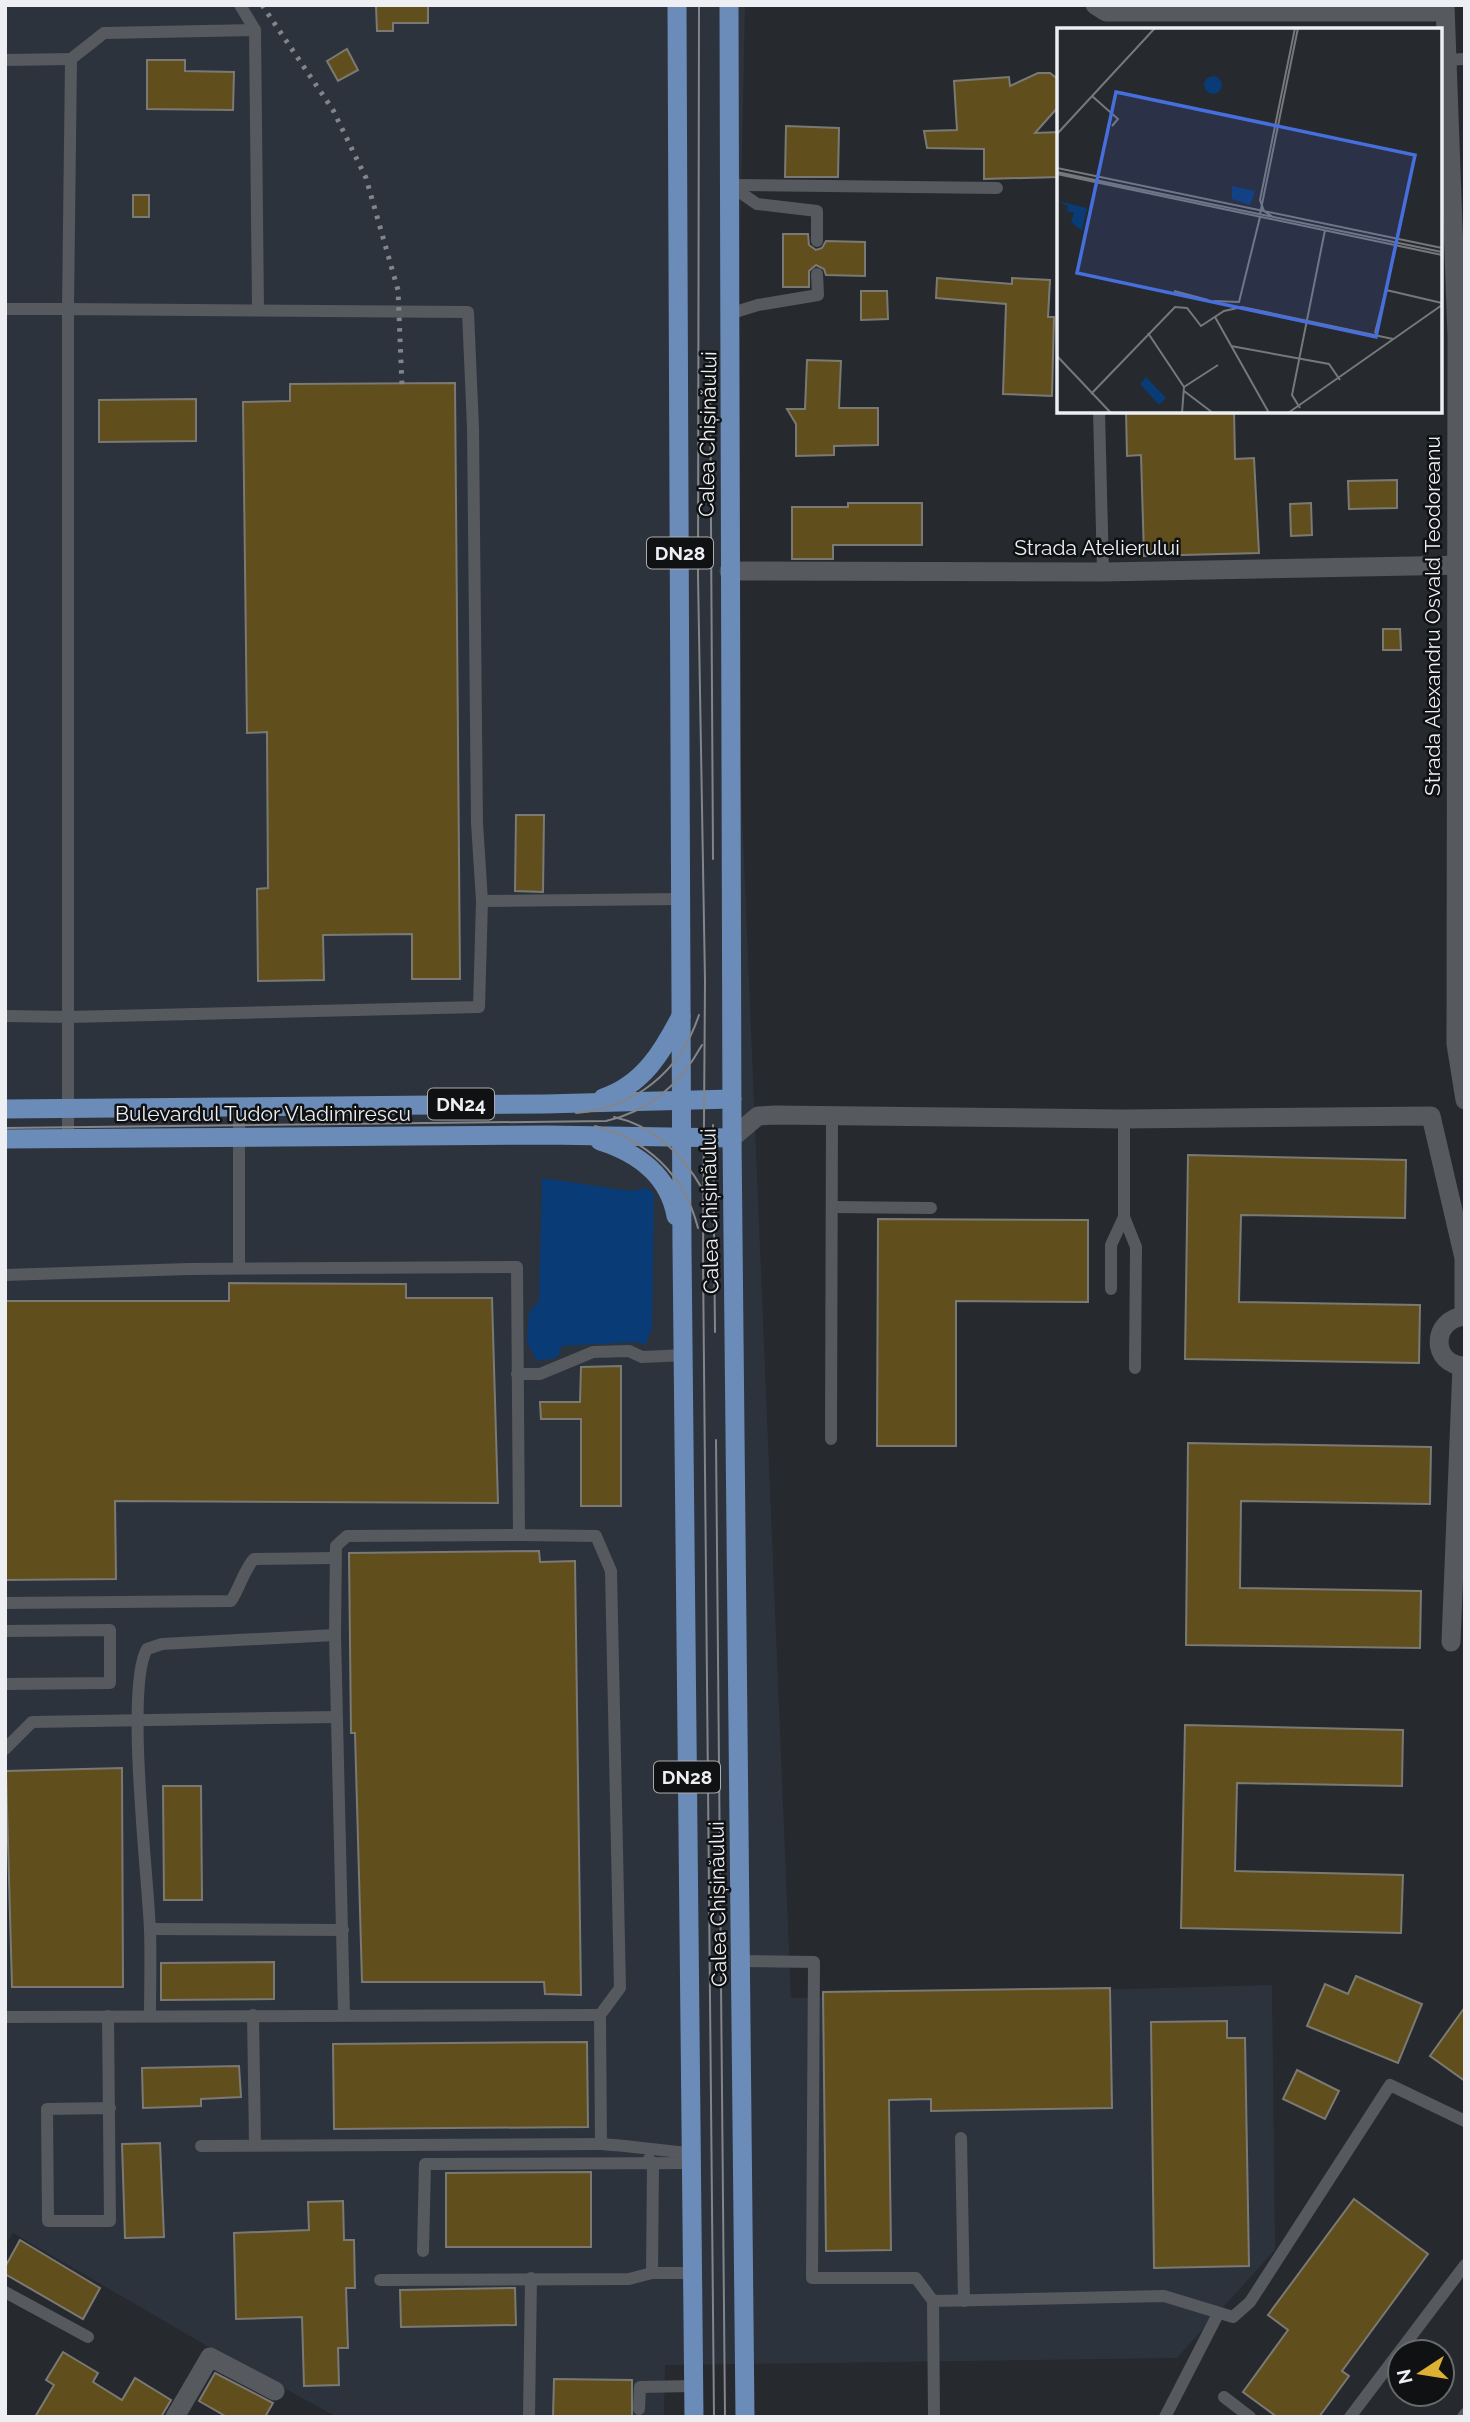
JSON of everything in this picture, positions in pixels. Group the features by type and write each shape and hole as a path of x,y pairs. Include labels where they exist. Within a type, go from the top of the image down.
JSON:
{"main road":[{"name":"Calea Chișinăului","path":"677,5 682,1247 694,2417"},
{"name":"Calea Chișinăului","path":"729,5 732,313 729,571 732,1138 745,2417"},
{"path":"587,1103 611,1095 643,1074 656,1061 683,1012"},
{"name":"Bulevardul Tudor Vladimirescu","path":"5,1109 732,1099"},
{"name":"Bulevardul Tudor Vladimirescu","path":"5,1139 239,1136 732,1138"},
{"path":"586,1136 632,1155 664,1181 673,1199 682,1247"}],"street":[{"path":"1096,6 1116,12 1445,8"},
{"name":"Strada Alexandru Osvald Teodoreanu","path":"1445,8 1448,259 1461,335 1460,906 1455,1044 1465,1100"},
{"name":"Strada Atelierului","path":"729,571 1103,572 1460,565"},
{"path":"732,1099 758,1116 1124,1119 1431,1116 1464,1258 1464,1316 1456,1317 1443,1326 1438,1342 1444,1357 1464,1366 1451,1642"},
{"path":"732,1138 758,1116"},
{"path":"175,2417 212,2353 275,2391"}],"lane":[{"path":"240,5 254,30 257,308"},
{"path":"5,60 71,59 104,33 254,30"},
{"path":"68,1138 68,309 71,59"},
{"path":"1445,60 1465,59"},
{"path":"731,186 997,188"},
{"path":"731,186 757,204 817,211 817,241"},
{"path":"732,313 758,305 818,295 817,274"},
{"path":"5,309 257,308 468,312 473,428 477,823 482,901 479,1007 69,1017 5,1016"},
{"path":"1099,413 1103,572"},
{"path":"482,901 682,899"},
{"path":"239,1106 239,1268"},
{"path":"831,1439 832,1115"},
{"path":"1124,1119 1124,1217 1136,1247 1135,1368"},
{"path":"832,1207 931,1208"},
{"path":"1111,1289 1111,1245 1124,1217"},
{"path":"5,1275 239,1268 517,1267 519,1535"},
{"path":"517,1374 540,1374 593,1352 629,1352 642,1357 685,1355"},
{"path":"344,2015 336,1717 336,1546 347,1536 596,1536 611,1571 620,1988 600,2015 601,2144"},
{"path":"5,1603 231,1601 244,1582 248,1565 254,1559 335,1558"},
{"path":"5,1631 110,1630 110,1683 5,1684"},
{"path":"150,2016 150,1929 139,1720 141,1659 147,1649 162,1644 335,1635"},
{"path":"5,1749 32,1722 336,1717"},
{"path":"150,1929 343,1930"},
{"path":"741,1961 814,1962 812,2278 916,2278 933,2301 934,2417"},
{"path":"253,2015 255,2144"},
{"path":"5,2017 600,2015"},
{"path":"108,2016 110,2108 110,2221 48,2221 47,2109 110,2108"},
{"path":"933,2301 1164,2296 1218,2314 1233,2316 1250,2302 1390,2085 1465,2121"},
{"path":"961,2138 964,2301"},
{"path":"201,2146 601,2144 630,2146 642,2151 693,2158"},
{"path":"642,2151 653,2164 652,2273"},
{"path":"423,2252 425,2164 653,2164 693,2158"},
{"path":"1350,2417 1465,2265"},
{"path":"380,2280 629,2278 652,2273 693,2273"},
{"path":"528,2417 531,2278"},
{"path":"5,2292 88,2337"},
{"path":"1165,2417 1218,2314"},
{"path":"639,2409 639,2388 694,2386"},
{"path":"1224,2397 1250,2417"}],"shaded area":[{"path":"5,5 745,5 733,593 791,1998 1272,1985 1275,2250 1177,2358 665,2365 664,2417 337,2417 214,2350 13,2233 5,2245"},
{"path":"542,1178 631,1191 646,1188 654,1193 652,1329 645,1345 636,1342 562,1346 557,1358 537,1361 527,1342 529,1312 539,1301"}],"building":[{"path":"428,5 428,23 393,23 393,31 377,31 376,6"},
{"path":"347,49 358,70 338,81 327,61"},
{"path":"147,60 185,60 185,71 234,72 233,110 147,109"},
{"path":"1038,73 1050,73 1057,78 1057,108 1035,133 1057,132 1057,177 984,179 984,149 927,148 924,131 957,130 954,81 1009,77 1010,86"},
{"path":"786,126 839,128 838,177 785,177"},
{"path":"133,195 149,195 149,217 133,217"},
{"path":"783,234 808,234 809,245 816,250 822,248 826,241 865,242 865,276 826,275 824,269 816,265 809,271 809,287 783,287"},
{"path":"937,278 1012,284 1012,278 1050,280 1048,317 1054,317 1052,396 1003,394 1006,304 936,298"},
{"path":"861,291 887,291 888,319 861,320"},
{"path":"807,360 841,361 839,408 878,408 878,445 834,446 834,455 796,456 796,424 787,409 805,409"},
{"path":"455,383 460,979 412,979 412,934 323,935 324,980 258,981 257,889 268,888 267,732 247,733 243,402 290,401 290,384"},
{"path":"196,399 196,441 99,442 99,400"},
{"path":"1126,413 1234,413 1235,459 1254,458 1259,553 1144,556 1141,455 1127,456"},
{"path":"1397,480 1397,508 1349,509 1348,481"},
{"path":"848,503 922,503 922,545 833,545 833,559 792,559 792,507 848,507"},
{"path":"1311,503 1312,535 1291,536 1290,504"},
{"path":"1383,629 1400,629 1401,650 1383,650"},
{"path":"516,815 544,815 543,892 515,891"},
{"path":"1188,1155 1406,1160 1405,1218 1241,1215 1239,1302 1420,1305 1419,1363 1185,1359"},
{"path":"878,1219 1088,1220 1088,1302 956,1301 956,1446 877,1446"},
{"path":"229,1283 406,1284 406,1298 492,1298 498,1503 115,1501 116,1579 5,1580 5,1301 229,1301"},
{"path":"621,1366 621,1506 581,1506 581,1419 541,1419 540,1402 580,1402 581,1367"},
{"path":"1188,1443 1431,1447 1430,1504 1241,1501 1240,1588 1421,1591 1420,1648 1186,1645"},
{"path":"539,1551 540,1562 575,1561 581,1995 545,1994 544,1982 362,1982 355,1733 351,1733 349,1553"},
{"path":"1185,1725 1403,1730 1402,1786 1237,1783 1235,1871 1403,1875 1401,1933 1181,1928"},
{"path":"122,1768 123,1987 12,1987 6,1771"},
{"path":"163,1786 201,1786 202,1900 164,1900"},
{"path":"274,1962 274,1999 161,2000 161,1963"},
{"path":"1356,1976 1422,2004 1398,2063 1307,2026 1325,1984 1348,1994"},
{"path":"1110,1988 1112,2108 931,2111 931,2099 889,2100 891,2250 826,2251 823,1992"},
{"path":"1465,2007 1465,2081 1430,2056"},
{"path":"1227,2021 1227,2038 1245,2038 1249,2266 1154,2268 1151,2022"},
{"path":"587,2042 588,2127 334,2129 333,2044"},
{"path":"239,2066 241,2097 201,2099 201,2106 143,2108 142,2068"},
{"path":"1297,2070 1339,2091 1325,2119 1283,2099"},
{"path":"160,2143 164,2237 125,2238 122,2144"},
{"path":"591,2172 591,2247 446,2247 446,2173"},
{"path":"1354,2199 1428,2254 1342,2371 1349,2376 1319,2417 1277,2417 1243,2392 1288,2330 1268,2315"},
{"path":"343,2201 344,2240 354,2240 355,2288 346,2288 348,2348 338,2348 339,2385 304,2386 302,2317 236,2319 234,2233 309,2230 308,2202"},
{"path":"20,2240 100,2288 83,2319 5,2274 5,2267"},
{"path":"515,2288 516,2325 401,2327 400,2290"},
{"path":"63,2352 98,2373 93,2382 122,2400 135,2378 171,2400 161,2417 35,2417 54,2385 46,2380"},
{"path":"215,2373 273,2403 265,2417 227,2417 199,2401"},
{"path":"554,2379 632,2380 632,2417 553,2417"}],"tram line":[{"path":"699,5 698,575 705,981 703,1260 714,2417"},
{"path":"710,359 713,859"},
{"path":"576,1113 617,1104 652,1084 680,1054 699,1015"},
{"path":"5,1128 606,1121 637,1110 663,1094 684,1072 702,1045"},
{"path":"614,1117 642,1127 666,1144 686,1165 703,1190"},
{"path":"713,1125 715,1332"},
{"path":"595,1126 631,1140 661,1162 683,1191 698,1228"},
{"path":"716,1440 725,2417"}],"railway":[{"path":"262,5 333,110 366,178 398,290 402,386"}]}
